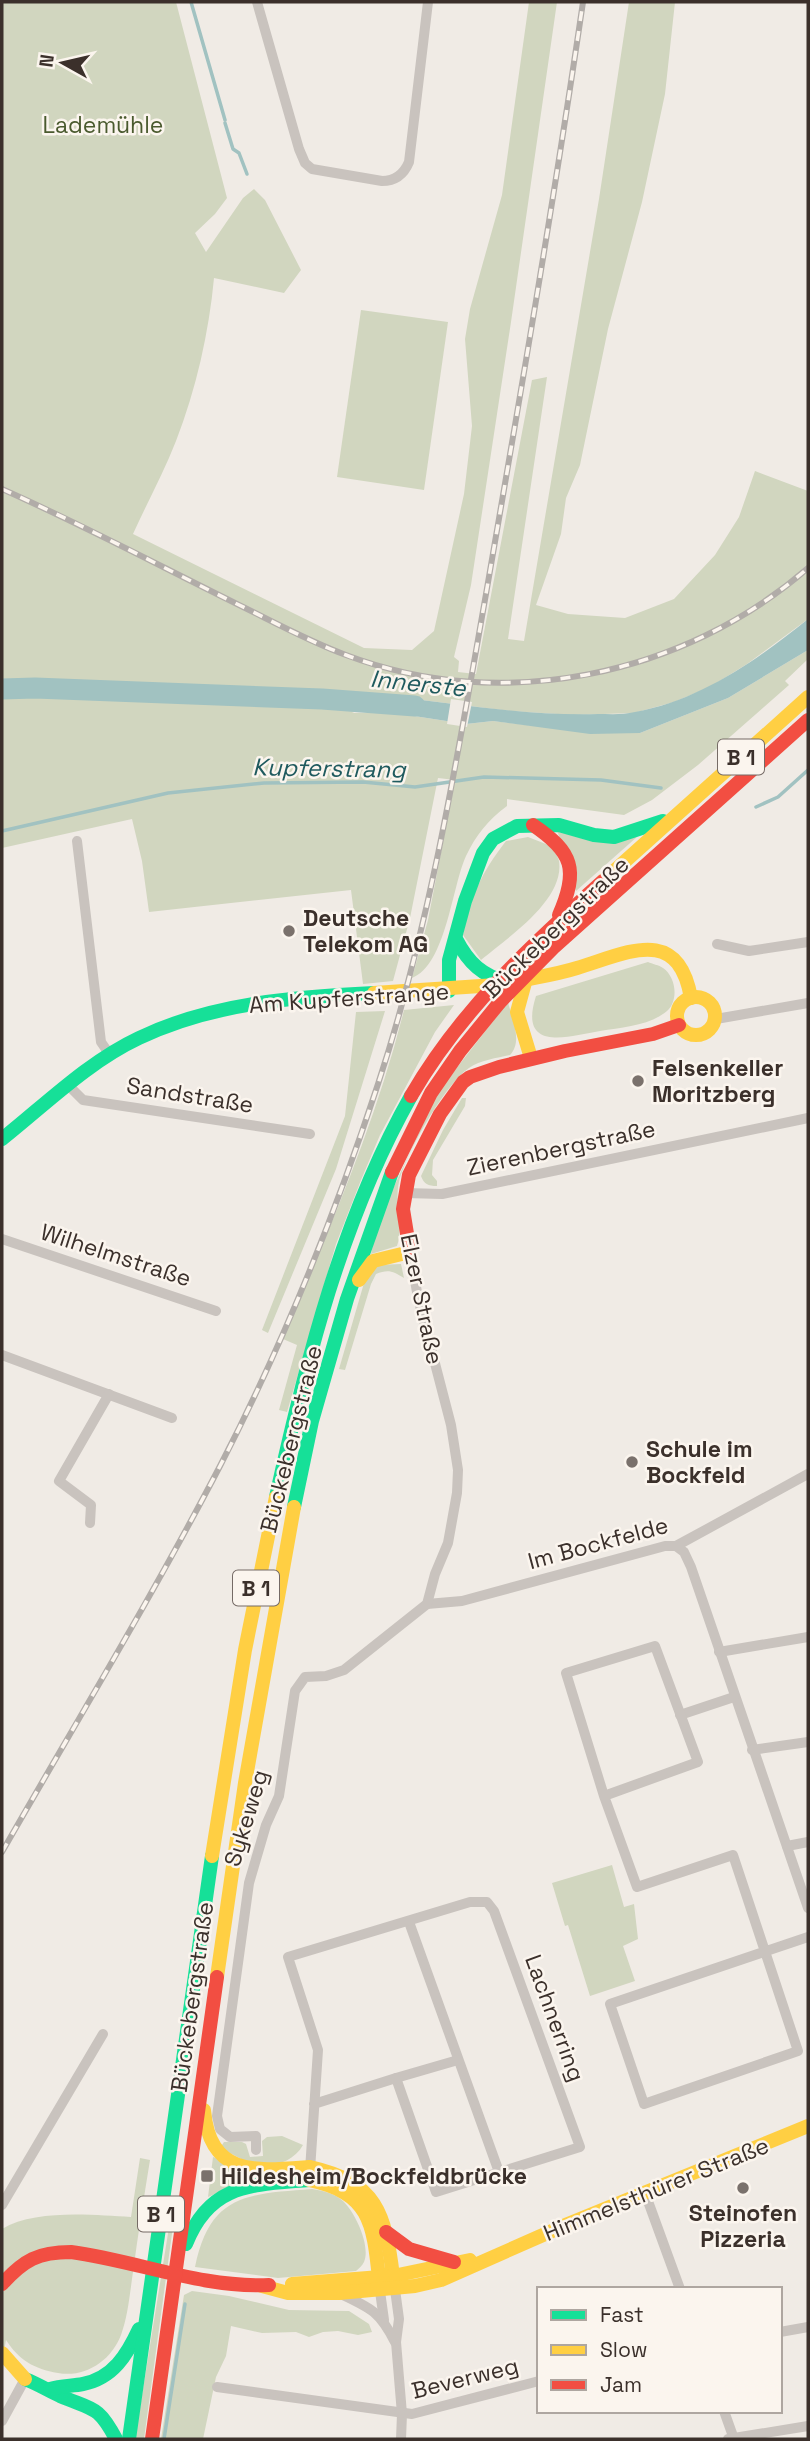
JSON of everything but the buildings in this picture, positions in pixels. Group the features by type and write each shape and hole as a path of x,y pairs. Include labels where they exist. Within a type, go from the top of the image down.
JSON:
{"main road":[{"name":"Bückebergstraße","path":"129,2439 195,1968 241,1670 274,1500 294,1416 330,1292 368,1184 389,1137 423,1077 475,1005 555,923 808,697"},
{"name":"Bückebergstraße","path":"152,2439 243,1796 283,1562 312,1421 347,1299 385,1186 431,1093 460,1051 500,1002 553,948 808,720"},
{"path":"449,991 449,960 465,901 484,853 494,839 517,825 533,824 559,825 594,835 614,837 674,817"},
{"path":"533,824 561,844 572,864 569,891 555,923"},
{"path":"456,939 467,960 482,975 508,983"},
{"name":"Am Kupferstrange","path":"2,1139 110,1055 141,1038 233,1006 449,991 508,983 571,970 640,950 658,951 673,957 684,969 691,998"},
{"path":"529,972 517,1012 531,1058"},
{"path":"679,1025 678,1010 691,998 700,997 709,1002 716,1018"},
{"name":"Elzer Straße","path":"410,1252 403,1209 409,1175 440,1114 463,1082 480,1073 531,1058 653,1034 679,1025 686,1032 698,1035 709,1030 716,1018"},
{"path":"347,1299 373,1261 410,1252"},
{"path":"201,2092 209,2139 228,2161 252,2169 309,2173 344,2189 356,2199 370,2222 387,2283"},
{"name":"Himmelsthürer Straße","path":"2,2284 20,2264 47,2252 75,2252 206,2280 261,2286 441,2280 503,2251 808,2126"},
{"path":"177,2263 201,2215 222,2198 241,2189 333,2170 353,2180 372,2200 386,2232 395,2242 412,2251 458,2263"},
{"path":"386,2232 387,2283"},
{"name":"Himmelsthürer Straße","path":"261,2286 288,2293 339,2293 387,2283 503,2251"},
{"path":"50,2389 60,2385 93,2382 117,2367 128,2353 149,2305"},
{"path":"2,2353 25,2379 96,2411 109,2425 116,2439"}],"street":[{"path":"257,2 305,163 316,170 387,181 403,174 409,162 428,2"},
{"path":"77,841 101,1042 110,1055"},
{"path":"717,944 749,951 808,942"},
{"name":"Elzer Straße","path":"716,1018 808,1003"},
{"name":"Sandstraße","path":"69,1086 83,1100 310,1135"},
{"name":"Zierenbergstraße","path":"405,1193 443,1194 808,1118"},
{"name":"Wilhelmstraße","path":"2,1239 216,1311"},
{"name":"Elzer Straße","path":"410,1252 418,1298 451,1425 458,1470 448,1543 435,1574 427,1604"},
{"path":"2,1356 172,1418"},
{"path":"90,1523 91,1505 59,1481 109,1394"},
{"name":"Im Bockfelde","path":"427,1604 463,1601 665,1546 676,1546 808,1474"},
{"path":"676,1546 684,1552 691,1567 808,1908"},
{"name":"Sykeweg","path":"256,2150 256,2136 230,2137 220,2129 217,2116 248,1883 265,1825 279,1796 295,1691 304,1677 344,1670 427,1604"},
{"path":"719,1652 808,1637"},
{"path":"604,1796 698,1762 655,1646 566,1673 604,1796 637,1887 733,1855 767,1952 798,2051 644,2104 610,2004 767,1952 808,1937"},
{"path":"680,1715 734,1697"},
{"path":"752,1750 808,1742"},
{"path":"787,1846 808,1842"},
{"name":"Lachnerring","path":"314,2104 318,2050 288,1957 470,1902 487,1902 494,1911 580,2147 436,2192 396,2078"},
{"path":"409,1922 499,2172"},
{"path":"2,2205 103,2034"},
{"path":"309,2173 314,2104 458,2060"},
{"path":"645,2193 679,2287"},
{"path":"384,2321 387,2283"},
{"path":"387,2283 399,2319 396,2342 402,2414 401,2439"},
{"path":"339,2293 373,2310 384,2321 396,2342"},
{"path":"782,2332 808,2327"},
{"path":"2,2420 25,2379"},
{"name":"Beverweg","path":"217,2387 412,2414 537,2382"},
{"path":"725,2413 732,2439 808,2426"}],"green space":[{"name":"Lademühle","path":"2,2 176,2 227,198 195,233 206,252 243,198 254,189 265,200 301,270 284,293 214,278 205,340 190,402 171,453 133,534 364,648 412,650 434,631 464,494 472,426 465,339 470,309 502,195 529,2 557,2 471,585 454,657 459,661 458,672 476,674 532,380 547,377 508,639 524,641 599,199 629,2 675,2 665,94 642,202 608,329 580,465 566,498 561,534 536,605 568,614 625,618 674,599 715,555 739,517 755,471 808,491 808,619 747,664 710,687 674,702 634,713 573,715 510,711 389,696 352,713 388,712 466,724 493,721 640,733 728,698 808,650 808,659 785,681 789,685 698,765 652,800 624,815 507,799 507,806 488,822 470,848 433,958 424,970 412,978 428,920 455,780 438,778 410,918 393,981 363,984 351,890 149,912 142,861 132,819 2,848"},
{"path":"361,310 448,322 424,490 337,477"},
{"path":"557,830 638,836 576,891"},
{"path":"528,837 551,846 558,857 558,876 553,890 532,917 481,960 463,935 474,897 490,864 506,841"},
{"path":"648,962 663,968 673,983 673,1001 660,1016 635,1025 574,1036 549,1037 534,1026 532,1014 536,996"},
{"path":"508,1002 516,1037 514,1049 510,1055 473,1065 459,1076 438,1103 410,1154 399,1182 400,1231 397,1246 371,1254 378,1221 438,1092"},
{"path":"454,1005 435,1032 380,1135 336,1244 287,1412 279,1410 297,1345 283,1339 365,1136 404,1010"},
{"path":"385,1011 336,1169 268,1333 262,1330 345,1116 356,1012"},
{"path":"462,1098 466,1098 465,1106 433,1160 432,1175 437,1186 429,1185 421,1176"},
{"path":"401,1264 404,1278 390,1272 376,1274 345,1370 339,1369 364,1283 377,1265"},
{"path":"612,1865 624,1907 634,1904 638,1939 623,1946 635,1981 590,1996 552,1883"},
{"path":"282,2136 303,2145 290,2159 278,2164 253,2164 220,2148 224,2142 242,2142 246,2144 250,2157 263,2156 262,2141 267,2137"},
{"path":"213,2157 261,2174 208,2197"},
{"path":"140,2158 150,2160 127,2312 121,2335 111,2353 87,2370 58,2373 34,2366 16,2353 6,2340 2,2362 2,2229 31,2218 47,2216 131,2217"},
{"path":"312,2189 340,2198 357,2221 364,2239 366,2255 356,2271 278,2278 195,2267 210,2225 221,2212 235,2202 268,2193"},
{"path":"174,2196 177,2197 144,2439 135,2439"},
{"path":"192,2291 229,2296 289,2310 349,2311 369,2324 372,2332 358,2335 338,2331 323,2332 309,2337 296,2332 262,2333 231,2326 226,2356 216,2377 203,2439 161,2439 184,2295"}],"water":[{"path":"808,619 808,650 728,698 640,733 590,734 493,721 466,724 388,712 389,696 546,713 635,712 683,698 705,688 769,649"}],"pier":[{"path":"451,699 472,702 467,727 447,724"}],"waterway":[{"path":"191,2 225,120"},
{"path":"225,123 233,149 239,153 247,174"},
{"name":"Innerste","path":"2,689 322,699 415,706"},
{"name":"Kupferstrang","path":"756,807 778,797 808,770"},
{"name":"Kupferstrang","path":"2,831 168,793 264,783 363,782 415,787 484,777 601,780 661,788"},
{"path":"164,2439 185,2304"}],"railway":[{"path":"2,1852 168,1564 243,1420 306,1278 344,1182 378,1084 413,964 453,779 536,298 583,2"},
{"path":"2,489 346,655 406,673 467,681 528,682 589,674 648,659 705,635 759,605 808,568"}],"traffic: fast":[{"path":"449,991 449,960 465,901 483,853 493,839 517,826 559,825 594,835 614,837 663,821"},
{"path":"456,939 477,967 508,983"},
{"path":"2,1139 102,1059 167,1026 224,1009 254,1004 374,993"},
{"path":"276,1497 300,1394 329,1291 365,1191 411,1096"},
{"path":"294,1507 312,1421 347,1299 392,1172"},
{"path":"129,2439 212,1856"},
{"path":"186,2244 207,2209 220,2198 251,2186 309,2180"},
{"path":"50,2389 83,2384 103,2377 118,2364 139,2329"},
{"path":"25,2379 94,2410 116,2439"}],"traffic: slow":[{"path":"603,881 808,697"},
{"path":"519,981 570,970 632,951 648,950 662,952 675,960 684,975 691,998"},
{"path":"526,979 517,1012 531,1058"},
{"path":"374,993 496,985"},
{"path":"696,997 709,1003 715,1016 709,1029 696,1035 683,1029 677,1016 683,1003 696,997"},
{"path":"359,1280 373,1261 410,1252"},
{"path":"212,1856 245,1650 276,1497"},
{"path":"217,1977 245,1783 294,1507"},
{"path":"204,2110 208,2132 215,2148 226,2159 254,2168 309,2167"},
{"path":"262,2286 288,2293 339,2293 415,2286 441,2280 568,2224 808,2126"},
{"path":"310,2167 332,2173 350,2182 364,2191 374,2204 386,2234 393,2276"},
{"path":"309,2180 345,2193 365,2213 374,2241 379,2278"},
{"path":"292,2284 393,2276 470,2260"},
{"path":"2,2353 25,2379"}],"traffic: jam":[{"path":"392,1172 431,1093 460,1051 500,1002 553,948 808,720"},
{"path":"533,825 557,844 568,863 569,886 559,915"},
{"path":"411,1096 451,1036 498,981 603,881"},
{"path":"410,1252 403,1209 409,1175 440,1114 463,1082 499,1067 653,1034 679,1025"},
{"path":"152,2439 217,1977"},
{"path":"386,2232 409,2249 454,2262"},
{"path":"2,2284 32,2259 71,2252 194,2278 243,2285 269,2285"}],"place":[{"name":"Deutsche Telekom AG","path":"289,931"},
{"name":"Felsenkeller Moritzberg","path":"638,1081"},
{"name":"Schule im Bockfeld","path":"632,1462"},
{"name":"Hildesheim/Bockfeldbrücke","path":"207,2176"},
{"name":"Steinofen Pizzeria","path":"743,2188"}]}
